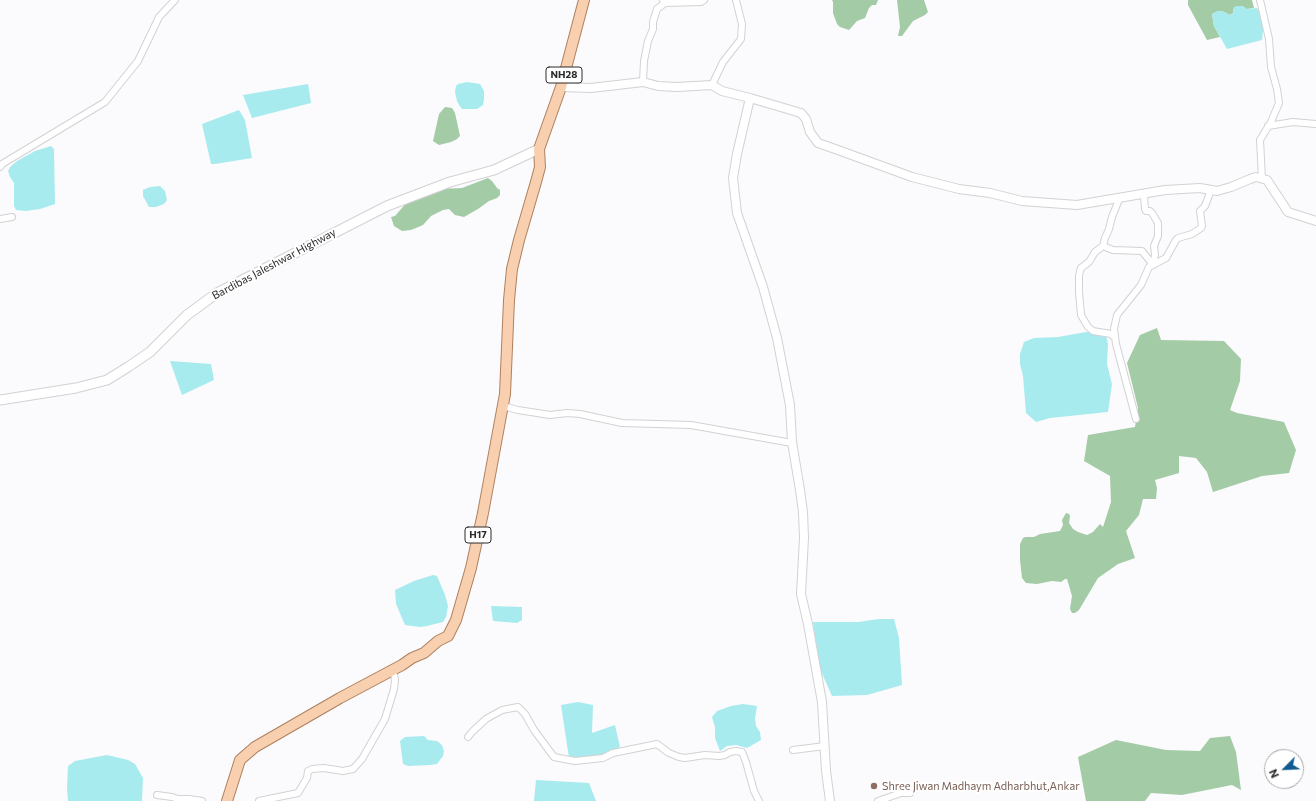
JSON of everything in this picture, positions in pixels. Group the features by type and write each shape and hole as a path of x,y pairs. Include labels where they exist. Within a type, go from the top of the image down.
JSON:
{"main road":[{"name":"NH28","path":"539,149 561,87 584,0"},
{"name":"Bardibas Jaleshwar Highway","path":"0,400 76,388 107,380 150,352 187,315 217,293 387,206 450,182 494,170 539,149"},
{"name":"H17","path":"227,801 240,760 255,747 340,698 412,658 424,653 438,640 448,636 456,620 472,568 503,406 505,394 509,300 512,269 540,167 539,149"}],"street":[{"path":"0,167 2,164 105,102 138,61 158,17 175,0"},
{"path":"643,82 644,61 657,9 664,2 701,2 704,0"},
{"path":"712,85 723,62 741,39 742,24 736,0"},
{"path":"1260,0 1270,39 1270,67 1277,89 1279,103 1260,140 1262,179"},
{"path":"561,87 591,88 643,82 658,86 678,87 712,85 722,91 801,113 806,119 810,132 818,143 912,177 959,189 990,193 1022,201 1076,205 1165,190 1200,188 1217,191 1252,178 1262,179 1266,180 1288,212 1316,222"},
{"path":"750,98 733,178 737,213 763,287 777,338 790,405 792,443 803,512 804,538 801,594 822,702 826,771 830,801"},
{"path":"1268,126 1293,122 1316,124"},
{"path":"1136,418 1114,337 1115,321 1117,315 1141,285 1149,267 1166,258 1178,238 1192,234 1201,228 1200,211 1205,206 1211,190"},
{"path":"1142,194 1144,196 1146,211 1150,211 1158,223 1158,236 1154,246 1153,266"},
{"path":"1114,337 1112,334 1093,331 1088,327 1081,316 1079,276 1081,268 1089,262 1096,252 1103,246 1120,198"},
{"path":"0,219 12,217"},
{"path":"1103,246 1113,250 1142,251 1153,266"},
{"path":"503,406 550,415 567,413 580,414 622,423 691,425 792,443"},
{"path":"259,801 298,794 307,778 308,771 312,769 324,768 343,771 353,769 362,758 385,719 394,689 395,680 393,669"},
{"path":"468,737 486,718 502,710 518,707 525,714 554,757 575,762 603,758 613,753 657,744 669,753 685,758 706,755 718,756 736,751 742,752 748,767 754,791 759,801"},
{"path":"793,750 825,746"},
{"path":"878,801 902,793 910,792"},
{"path":"157,795 202,801"}],"green space":[{"path":"832,0 878,0 876,5 872,5 869,8 865,18 857,21 849,30 840,27 837,24 833,13"},
{"path":"897,0 924,0 928,12 913,21 902,36 898,36 900,27"},
{"path":"1188,0 1252,0 1254,8 1247,9 1234,7 1233,13 1230,15 1222,11 1212,14 1214,26 1220,37 1207,40 1188,5"},
{"path":"445,107 452,108 455,113 460,136 451,142 439,145 433,141 439,114"},
{"path":"488,178 500,190 500,195 464,217 455,215 449,209 443,210 431,216 423,225 411,230 402,231 394,226 391,217 395,216 408,201 439,189 462,188"},
{"path":"1157,328 1161,340 1224,341 1241,359 1240,381 1230,410 1237,413 1284,422 1296,450 1289,473 1262,476 1213,492 1207,472 1196,458 1179,456 1179,473 1155,480 1157,488 1156,499 1143,499 1139,515 1126,531 1135,558 1118,564 1098,578 1079,610 1072,613 1070,609 1072,596 1067,579 1061,582 1052,581 1037,584 1026,583 1022,578 1020,544 1025,537 1034,537 1040,534 1060,531 1063,525 1062,520 1066,513 1070,516 1069,523 1073,529 1078,532 1087,535 1093,532 1100,524 1103,527 1111,502 1110,476 1084,461 1088,435 1135,427 1138,408 1127,363 1140,335"},
{"path":"1230,736 1236,752 1241,790 1232,785 1182,795 1151,793 1145,801 1086,801 1078,757 1116,740 1166,750 1200,751 1210,738"}],"water":[{"path":"1243,6 1247,9 1257,8 1264,21 1262,40 1227,49 1214,26 1212,14 1222,11 1230,15 1233,13 1234,7"},
{"path":"467,82 480,84 484,91 483,105 477,109 462,109 457,101 455,92 456,86"},
{"path":"308,84 311,103 252,118 243,95"},
{"path":"239,110 245,120 252,158 211,164 202,124"},
{"path":"51,146 54,149 55,204 40,209 26,211 16,210 14,206 14,183 8,171 10,167 17,161 35,151"},
{"path":"160,186 165,191 167,200 164,204 156,207 149,207 143,196 143,190 150,187"},
{"path":"1086,332 1106,335 1108,344 1107,364 1112,384 1108,412 1050,418 1036,422 1026,413 1023,376 1020,364 1020,354 1024,342 1034,338 1058,337"},
{"path":"170,361 211,364 214,380 182,395"},
{"path":"433,575 437,576 445,595 448,606 446,617 443,622 427,626 420,627 405,625 396,604 395,590 414,581"},
{"path":"491,606 522,607 522,620 517,623 493,621"},
{"path":"879,619 894,619 899,638 902,685 867,695 832,696 820,669 813,622 858,622"},
{"path":"578,702 593,705 592,733 615,725 620,747 600,756 569,758 561,705"},
{"path":"743,704 757,706 755,719 756,726 760,732 761,740 747,748 736,745 727,746 720,751 715,738 715,727 712,717 717,711"},
{"path":"424,736 428,740 437,741 442,745 444,751 443,756 437,764 408,766 403,764 400,741 405,737"},
{"path":"107,755 128,760 135,764 143,778 142,801 68,801 68,766 75,761"},
{"path":"536,780 589,783 596,801 534,801"}],"place":[{"name":"Shree Jiwan Madhaym Adharbhut,Ankar","path":"874,786"}]}
